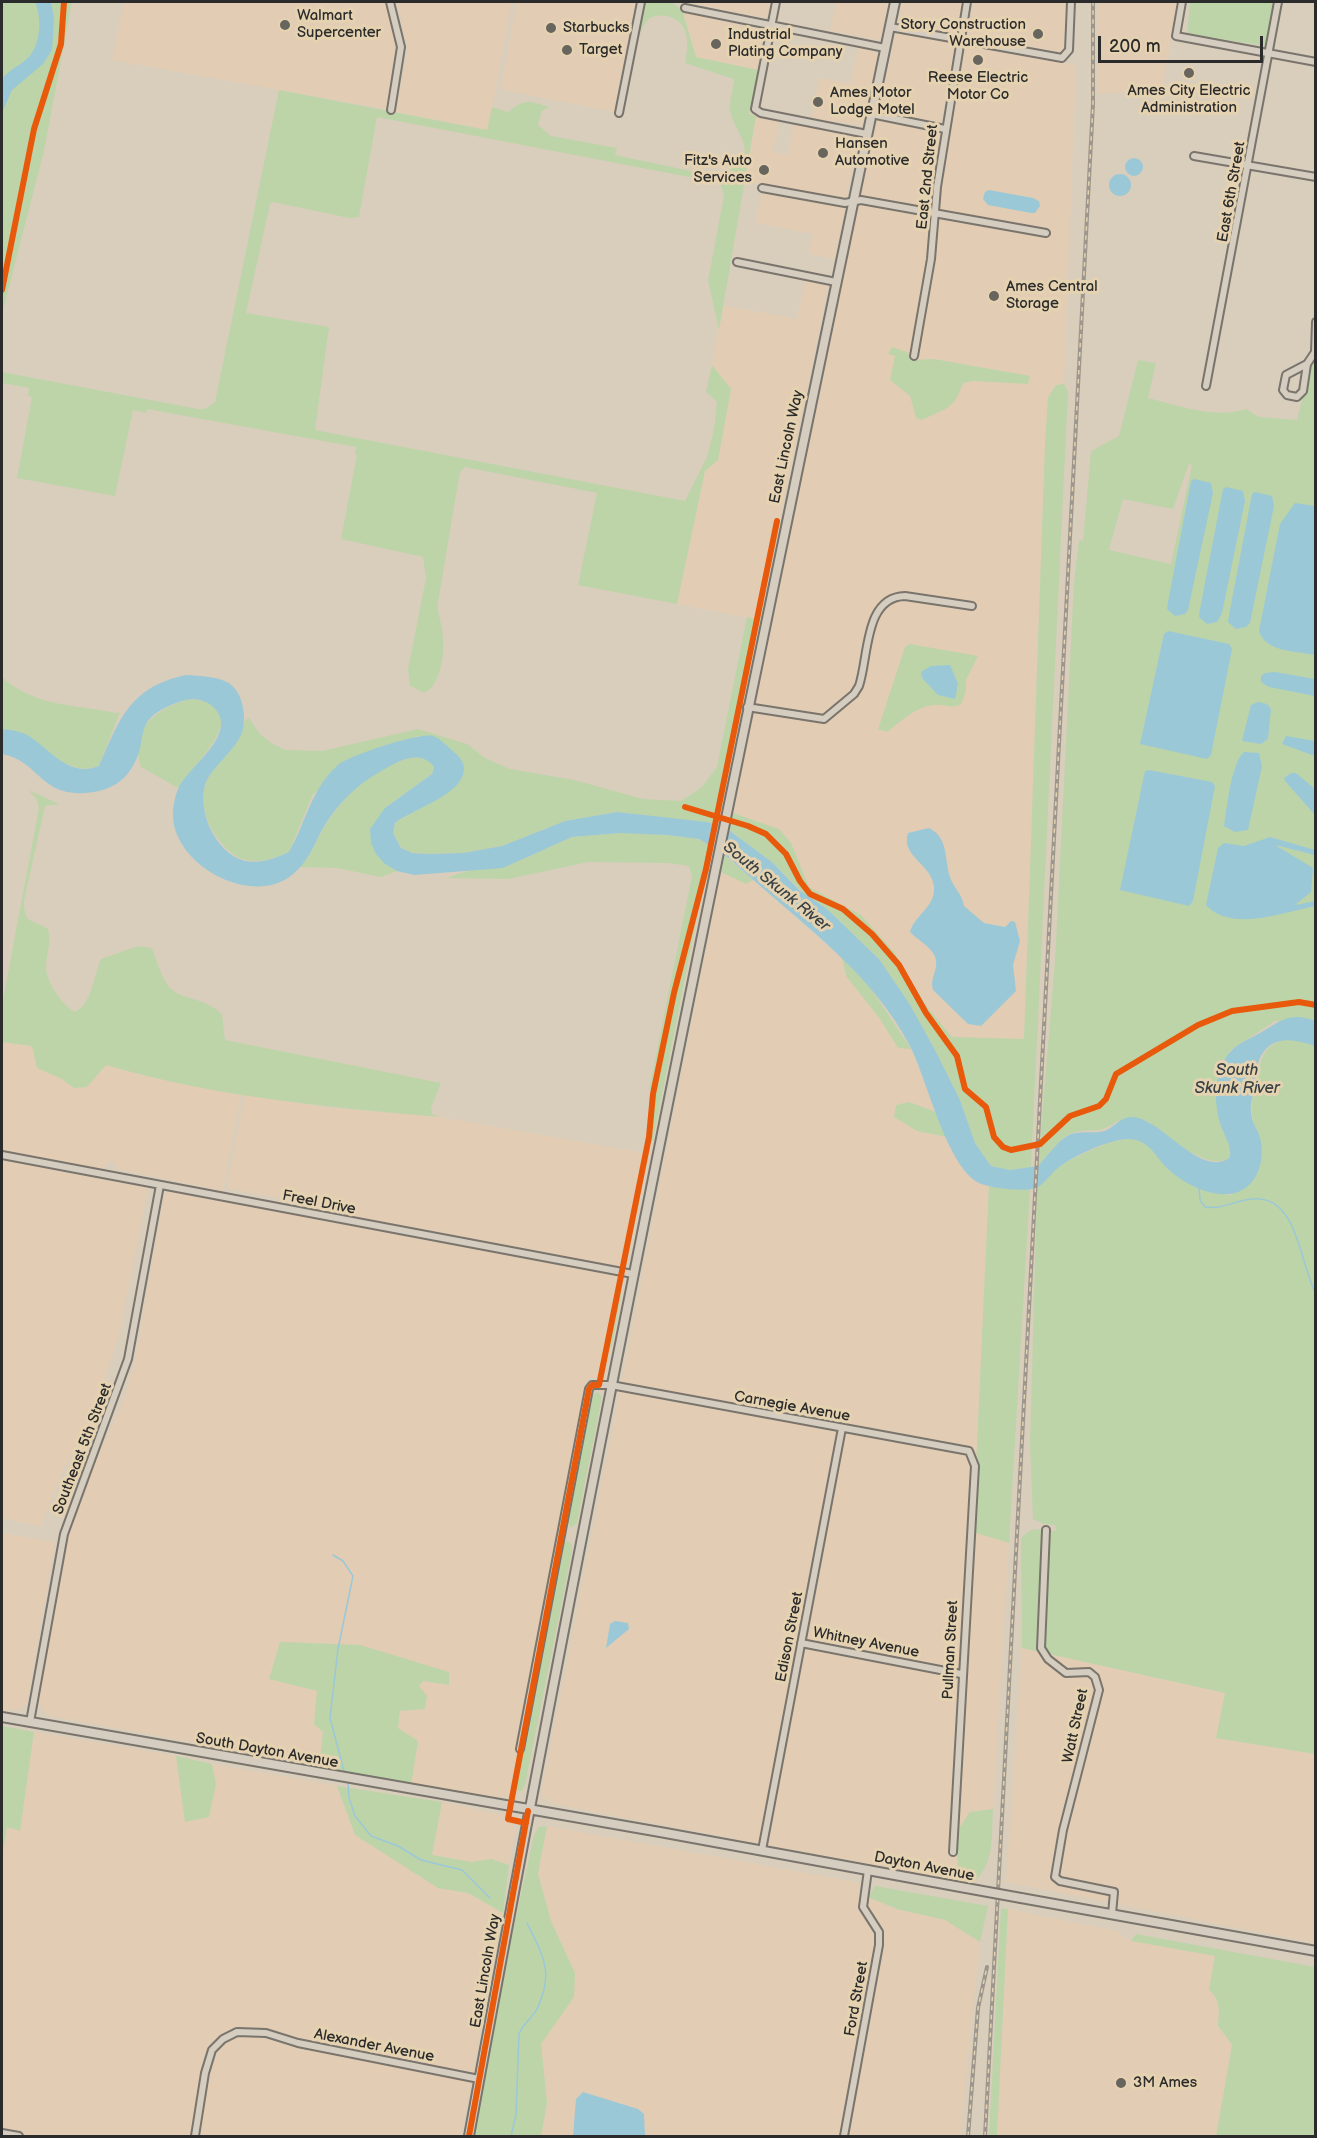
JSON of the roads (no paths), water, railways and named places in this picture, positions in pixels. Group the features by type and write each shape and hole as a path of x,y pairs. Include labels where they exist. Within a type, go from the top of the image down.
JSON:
{"main road":[{"name":"East Lincoln Way","path":"469,2136 528,1811 633,1274 747,707 895,2"},
{"name":"South Dayton Avenue","path":"2,1717 528,1811"},
{"name":"Dayton Avenue","path":"528,1811 762,1850 1316,1951"}],"street":[{"path":"390,2 401,47 391,110"},
{"path":"619,113 641,2"},
{"path":"776,2 755,100 756,109 761,113 867,134"},
{"name":"East 2nd Street","path":"914,356 931,259 934,213 945,129 967,2"},
{"path":"890,27 1062,58 1069,50 1071,2"},
{"path":"1182,2 1176,36 1316,62"},
{"name":"East 6th Street","path":"1206,386 1278,2"},
{"path":"686,8 885,48"},
{"path":"871,114 945,129"},
{"path":"1194,156 1316,177"},
{"path":"762,188 845,203 861,200 1046,233"},
{"path":"737,262 836,282"},
{"path":"1308,364 1286,375 1283,390 1287,395 1301,395 1308,364 1315,352 1316,322"},
{"path":"747,707 824,719 854,694 859,686 877,611 882,603 897,596 905,596 972,606"},
{"name":"Freel Drive","path":"2,1155 633,1274"},
{"name":"Southeast 5th Street","path":"30,1722 64,1534 128,1359 160,1185"},
{"path":"520,1749 589,1389 592,1385 611,1385"},
{"name":"Carnegie Avenue","path":"611,1385 969,1451"},
{"name":"Edison Street","path":"762,1850 842,1428"},
{"name":"Pullman Street","path":"953,1852 961,1674 975,1466 969,1451"},
{"name":"Watt Street","path":"1046,1530 1041,1648 1048,1659 1066,1673 1089,1672 1095,1677 1099,1690 1063,1830 1055,1877 1060,1881 1114,1892 1112,1914"},
{"name":"Whitney Avenue","path":"801,1643 961,1674"},
{"name":"Ford Street","path":"844,2136 879,1945 879,1932 863,1907 868,1870"},
{"name":"Alexander Avenue","path":"195,2136 205,2073 212,2050 223,2039 237,2032 266,2033 298,2043 479,2079"},
{"path":"2,2133 19,2136"}],"water":[{"path":"35,2 51,2 54,19 52,50 43,64 12,90 2,113 3,78 29,57 36,45 39,23"},
{"path":"1134,158 1140,161 1143,167 1140,173 1134,176 1128,173 1125,167 1128,161"},
{"path":"1120,174 1128,177 1131,185 1128,193 1120,196 1112,193 1109,185 1112,177"},
{"path":"989,190 1033,198 1039,201 1040,206 1035,213 1031,213 988,205 983,199 985,192"},
{"path":"1194,479 1211,483 1213,493 1188,610 1185,614 1175,616 1167,609 1191,481"},
{"path":"1226,487 1243,491 1245,501 1222,613 1217,622 1207,624 1199,617 1200,609 1223,489"},
{"path":"1255,492 1272,496 1274,506 1250,623 1246,627 1236,629 1228,622 1252,494"},
{"path":"1295,503 1315,506 1315,655 1274,647 1262,638 1259,631 1280,524"},
{"path":"1168,631 1229,644 1232,649 1211,755 1207,759 1140,744 1164,634"},
{"path":"950,665 958,684 955,699 938,695 922,678 921,672 931,666"},
{"path":"1275,672 1315,679 1315,696 1269,687 1261,682 1261,676 1265,673"},
{"name":"South Skunk River","path":"186,675 212,677 227,682 233,686 241,700 244,716 242,733 206,782 204,805 210,829 217,840 234,856 245,861 262,861 289,852 321,784 338,765 355,756 384,746 426,736 433,736 444,743 460,758 464,770 458,784 451,791 395,823 393,833 401,848 412,853 463,853 502,846 565,821 617,812 707,822 726,828 772,862 799,890 827,909 879,959 909,1003 934,1048 960,1100 975,1143 991,1166 1010,1170 1038,1166 1064,1138 1079,1132 1103,1131 1131,1117 1142,1119 1207,1161 1219,1162 1230,1157 1229,1144 1221,1127 1216,1104 1219,1074 1227,1056 1243,1042 1280,1021 1292,1017 1315,1021 1315,1046 1298,1041 1282,1041 1268,1047 1262,1054 1257,1066 1251,1110 1260,1136 1262,1158 1255,1178 1242,1190 1232,1194 1221,1194 1186,1183 1168,1169 1148,1146 1130,1139 1113,1141 1082,1153 1064,1163 1041,1185 1033,1189 1009,1189 984,1185 968,1174 957,1160 939,1122 911,1048 875,993 829,946 730,859 699,839 620,833 572,837 503,868 414,875 397,871 385,864 376,854 371,843 370,829 385,808 432,774 434,767 426,760 410,758 394,764 353,791 336,809 306,860 292,875 275,884 256,886 236,883 217,876 199,864 185,849 176,832 173,811 178,790 185,778 211,748 218,737 221,726 219,715 208,703 186,700 164,708 153,715 147,723 140,750 129,772 116,784 99,791 79,793 64,791 43,780 26,764 2,754 2,729 29,736 70,766 88,769 99,766 121,719 139,696 167,680"},
{"path":"1258,702 1267,704 1271,709 1268,739 1261,744 1242,741 1251,705"},
{"path":"1286,736 1315,741 1315,756 1282,744"},
{"path":"1244,752 1259,753 1262,766 1248,830 1235,832 1224,826 1233,776"},
{"path":"1145,771 1212,782 1215,786 1193,901 1189,906 1120,890"},
{"path":"1291,773 1296,773 1315,789 1315,815 1285,781 1284,778"},
{"path":"929,828 940,837 943,843 950,877 964,906 984,923 1005,927 1011,921 1015,922 1020,941 1013,965 1016,991 981,1026 968,1024 933,990 932,980 936,960 928,947 910,932 931,901 934,888 928,873 912,855 907,841 908,833"},
{"path":"1270,837 1315,850 1315,855 1275,845 1313,868 1311,892 1295,905 1315,901 1315,906 1273,916 1243,919 1229,918 1206,905 1218,848 1224,843 1244,846"},
{"path":"615,1621 628,1623 629,1629 606,1648 610,1624"},
{"path":"583,2092 638,2109 644,2114 645,2136 573,2136 576,2099"}],"waterway":[{"path":"1199,1187 1200,1200 1205,1207 1219,1207 1260,1199 1273,1203 1283,1211 1297,1238 1316,1294"},
{"path":"333,1555 343,1561 353,1576 338,1649 330,1718 345,1775"},
{"path":"348,1784 349,1798 355,1816 371,1836 398,1846 421,1860 462,1870 490,1898"},
{"path":"511,2136 516,2115 519,2034 538,2007 543,1994 546,1973 542,1955 527,1923"}],"railway":[{"path":"985,2136 1093,104 1093,2"},
{"path":"968,2136 978,2008 987,1967"}],"place":[{"name":"Walmart Supercenter","path":"285,25"},
{"name":"Starbucks","path":"551,28"},
{"name":"Story Construction Warehouse","path":"1038,34"},
{"name":"Industrial Plating Company","path":"716,44"},
{"name":"Target","path":"567,50"},
{"name":"Reese Electric Motor Co","path":"978,60"},
{"name":"Ames City Electric Administration","path":"1189,73"},
{"name":"Ames Motor Lodge Motel","path":"818,102"},
{"name":"Hansen Automotive","path":"823,153"},
{"name":"Fitz's Auto Services","path":"764,170"},
{"name":"Ames Central Storage","path":"994,296"},
{"name":"3M Ames","path":"1121,2083"}]}
